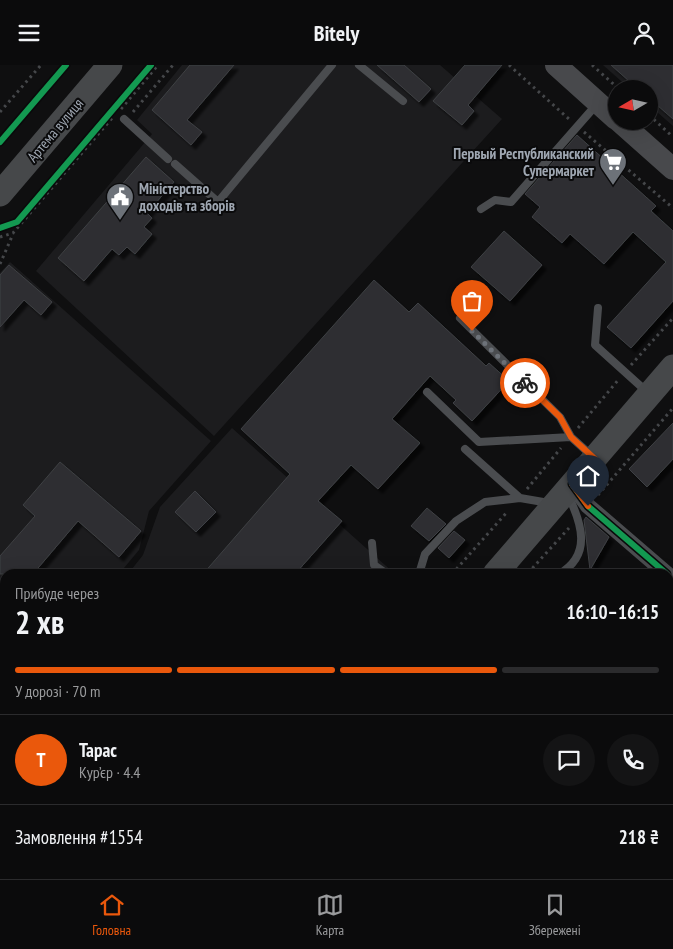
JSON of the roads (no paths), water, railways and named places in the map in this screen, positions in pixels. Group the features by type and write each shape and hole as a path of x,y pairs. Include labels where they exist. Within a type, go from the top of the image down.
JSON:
{"main road":[{"name":"Артема вулиця","path":"0,194 110,65"},
{"path":"556,65 608,112"},
{"path":"629,130 673,169"},
{"path":"507,569 565,494 673,367"}],"street":[{"path":"565,494 583,511 661,569"}],"lane":[{"path":"124,117 218,202 332,65"},
{"path":"359,65 403,101"},
{"path":"482,209 495,200 511,202 598,103"},
{"path":"598,308 594,345 650,395"},
{"path":"460,318 562,414 571,437 595,459"},
{"path":"427,392 479,442 571,437"},
{"path":"465,449 520,498"},
{"path":"420,569 425,554 456,521 485,502 565,494"},
{"path":"567,569 570,567 582,544 583,511"},
{"path":"372,543 374,565 380,569"}],"place":[{"name":"Первый Республиканский Супермаркет","path":"613,186"},
{"name":"Міністерство доходів та зборів","path":"120,221"}]}
